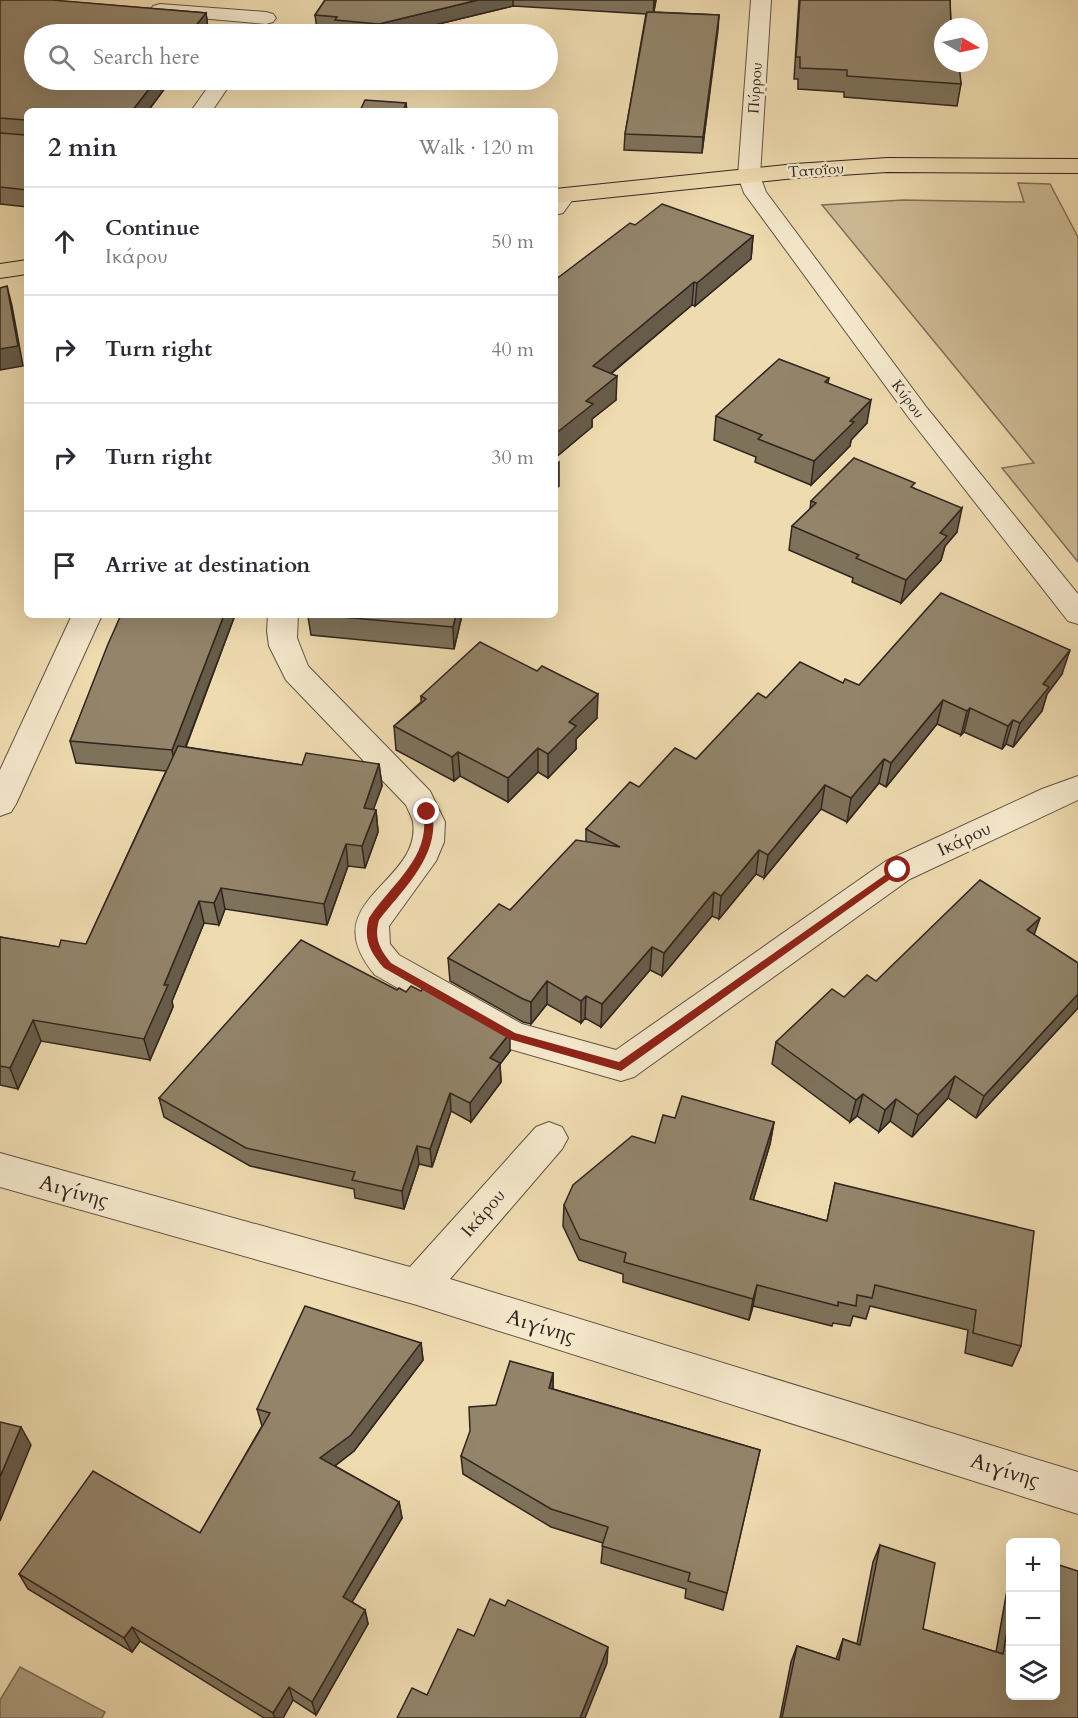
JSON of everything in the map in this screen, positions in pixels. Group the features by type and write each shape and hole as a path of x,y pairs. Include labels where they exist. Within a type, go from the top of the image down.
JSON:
{"main road":[{"name":"Τατοΐου","path":"558,200 749,176 887,165 1078,166"},
{"path":"0,271 24,267"}],"street":[{"path":"262,24 279,0"},
{"name":"Πύρρου","path":"749,176 761,0"},
{"path":"140,8 266,18"},
{"path":"203,108 216,90"},
{"name":"Κύρου","path":"749,176 755,193 918,413 1078,614"},
{"path":"0,804 86,618"},
{"name":"Ικάρου","path":"282,618 285,652 297,673 419,799 427,812 430,825 424,852 374,918 371,930 372,943 379,956 387,965 512,1036 621,1066 898,870 1053,797 1078,788"},
{"name":"Ικάρου","path":"417,1287 549,1138"},
{"name":"Αιγίνης","path":"0,1170 417,1287 1078,1493"}],"shaded area":[{"path":"1018,183 1050,184 1078,237 1078,562 1002,468 1034,463 822,205 903,200 1024,202"},
{"path":"20,1667 105,1712 102,1718 0,1718 0,1700"}],"building":[{"path":"0,0 52,0 206,13 197,24 24,24 24,90 148,90 134,108 24,108 24,120 0,118"},
{"path":"325,0 478,0 379,24 335,20 337,17 315,15"},
{"path":"800,0 950,0 951,18 934,18 934,72 960,72 961,84 847,76 847,70 800,68 800,57 796,57"},
{"path":"647,12 719,15 703,137 625,134"},
{"path":"365,100 406,103 404,108 361,108"},
{"path":"0,133 24,135 24,190 0,187"},
{"path":"662,204 753,236 593,366 617,376 586,401 593,404 558,432 558,278 630,223 635,225"},
{"path":"7,286 18,346 0,349 0,288"},
{"path":"779,359 829,378 825,382 871,400 850,421 854,422 814,461 758,439 762,435 716,416"},
{"path":"854,458 915,483 911,487 962,508 940,533 947,536 906,580 856,558 859,555 792,526 816,503 811,501"},
{"path":"941,593 1070,650 1043,684 1049,687 1020,723 1013,720 1008,726 970,708 967,711 943,700 891,763 884,759 851,798 825,785 768,855 759,850 721,896 714,892 664,953 652,947 602,1004 586,996 581,1001 547,981 531,1002 448,958 499,904 510,910 576,840 620,847 586,829 630,782 639,787 675,748 696,759 758,693 766,698 800,662 843,683 845,679 859,685"},
{"path":"120,618 223,618 172,750 70,741"},
{"path":"352,618 455,618 453,627"},
{"path":"480,642 537,671 542,666 598,694 569,722 576,726 548,754 538,748 508,778 458,752 452,757 394,726 426,699 421,696"},
{"path":"178,746 302,765 306,753 379,764 364,808 376,810 362,846 346,844 324,904 221,888 214,903 199,901 164,985 168,985 144,1039 33,1020 10,1068 0,1066 0,937 59,947 61,940 86,944"},
{"path":"980,880 1040,918 1027,930 1078,963 1078,994 984,1096 955,1076 918,1115 896,1099 885,1110 863,1094 856,1100 776,1042 832,989 844,997 867,975 876,981"},
{"path":"301,940 397,990 399,988 406,992 411,986 421,991 424,987 497,1029 510,1033 490,1058 500,1063 470,1103 450,1093 430,1149 417,1146 402,1191 352,1180 355,1172 246,1148 159,1098"},
{"path":"682,1096 774,1122 750,1199 827,1221 835,1183 1034,1231 1021,1346 973,1333 976,1310 875,1285 872,1298 857,1295 856,1306 838,1302 838,1306 757,1285 753,1299 624,1262 626,1253 580,1239 564,1205 573,1185 632,1136 655,1143 663,1115 675,1118"},
{"path":"305,1306 421,1343 351,1435 320,1458 399,1502 343,1597 365,1610 312,1702 289,1687 273,1713 132,1627 124,1638 19,1574 93,1471 200,1533 270,1413 257,1409"},
{"path":"510,1361 553,1373 549,1388 760,1450 727,1593 688,1581 690,1573 602,1546 608,1527 551,1509 461,1456 470,1431 469,1407 496,1405"},
{"path":"0,1422 21,1427 0,1477"},
{"path":"880,1545 935,1563 923,1629 1003,1654 1006,1636 1006,1700 1060,1700 1060,1565 1078,1571 1078,1718 782,1718 797,1646 839,1660 843,1639 860,1645"},
{"path":"490,1599 505,1606 508,1600 608,1647 580,1718 397,1718 412,1688 427,1695 458,1629 474,1636"}],"route":[{"path":"427,812 430,825 424,852 374,918 371,930 372,943 379,956 387,965 512,1036 621,1066 898,870"}]}
